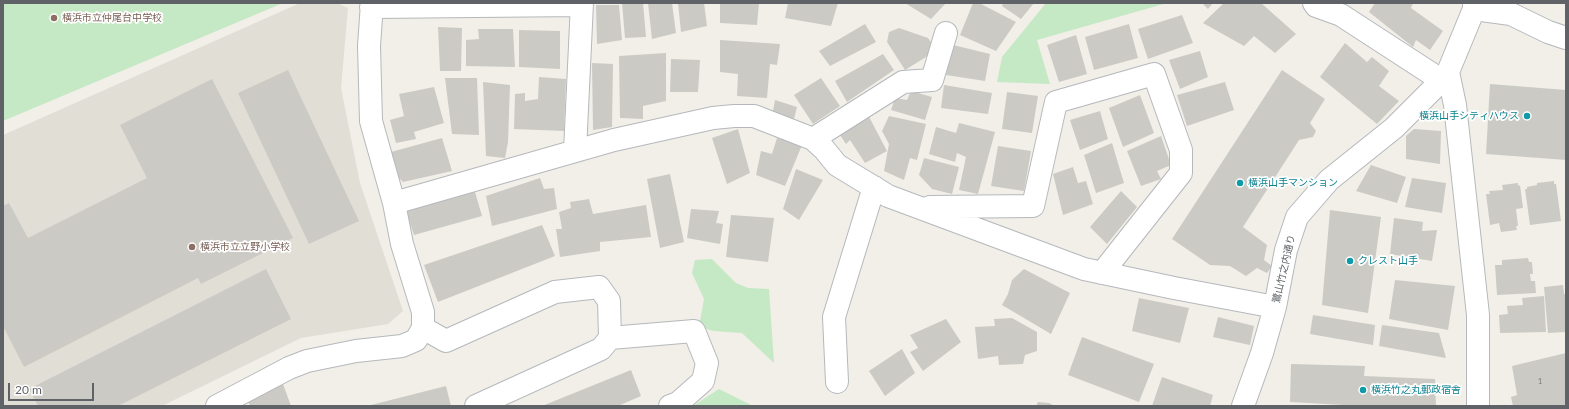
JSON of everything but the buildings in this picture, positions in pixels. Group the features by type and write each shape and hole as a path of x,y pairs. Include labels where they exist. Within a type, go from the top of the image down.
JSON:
{"street":[{"path":"1314,3 1316,6 1341,15 1444,76 1455,105 1478,315 1478,406"},
{"path":"217,406 289,368 307,362 356,351 402,346 416,340 423,328 423,312 402,244 394,203 371,121 369,46 372,5 582,4 575,151"},
{"path":"1444,76 1474,6 1511,14 1548,32 1566,38"},
{"path":"813,139 903,82 932,80 946,33"},
{"path":"917,207 1033,206 1056,102 1154,74 1181,150 1181,173 1102,273"},
{"name":"鷺山竹之内通り","path":"1243,406 1262,354 1275,307 1286,250 1297,218 1329,180 1394,128 1444,76"},
{"path":"394,203 614,140 713,118 754,116 813,139 824,149 837,165 888,196 1084,269 1275,307"},
{"path":"837,382 834,317 874,187"},
{"path":"423,328 446,341 555,292 599,287 609,301 610,338 601,349 476,406"},
{"path":"610,338 694,331 707,363 703,381 678,403 670,406"}],"shaded area":[{"name":"横浜市立立野小学校","path":"300,3 337,3 348,8 341,88 360,183 403,311 388,324 301,338 162,406 3,406 3,135"}],"green space":[{"path":"3,3 283,3 3,121"},
{"path":"1046,3 1167,3 1037,40 1050,84 997,82 1002,57"},
{"path":"712,259 736,283 748,288 769,289 774,363 742,333 714,331 699,327 704,299 692,273 695,260"},
{"path":"719,389 753,406 693,406"}],"place":[{"name":"横浜市立仲尾台中学校","path":"54,18"},
{"name":"横浜山手シティハウス","path":"1527,116"},
{"name":"横浜山手マンション","path":"1240,183"},
{"name":"横浜市立立野小学校","path":"192,247"},
{"name":"クレスト山手","path":"1350,261"},
{"name":"横浜竹之丸郵政宿舎","path":"1363,390"}]}
